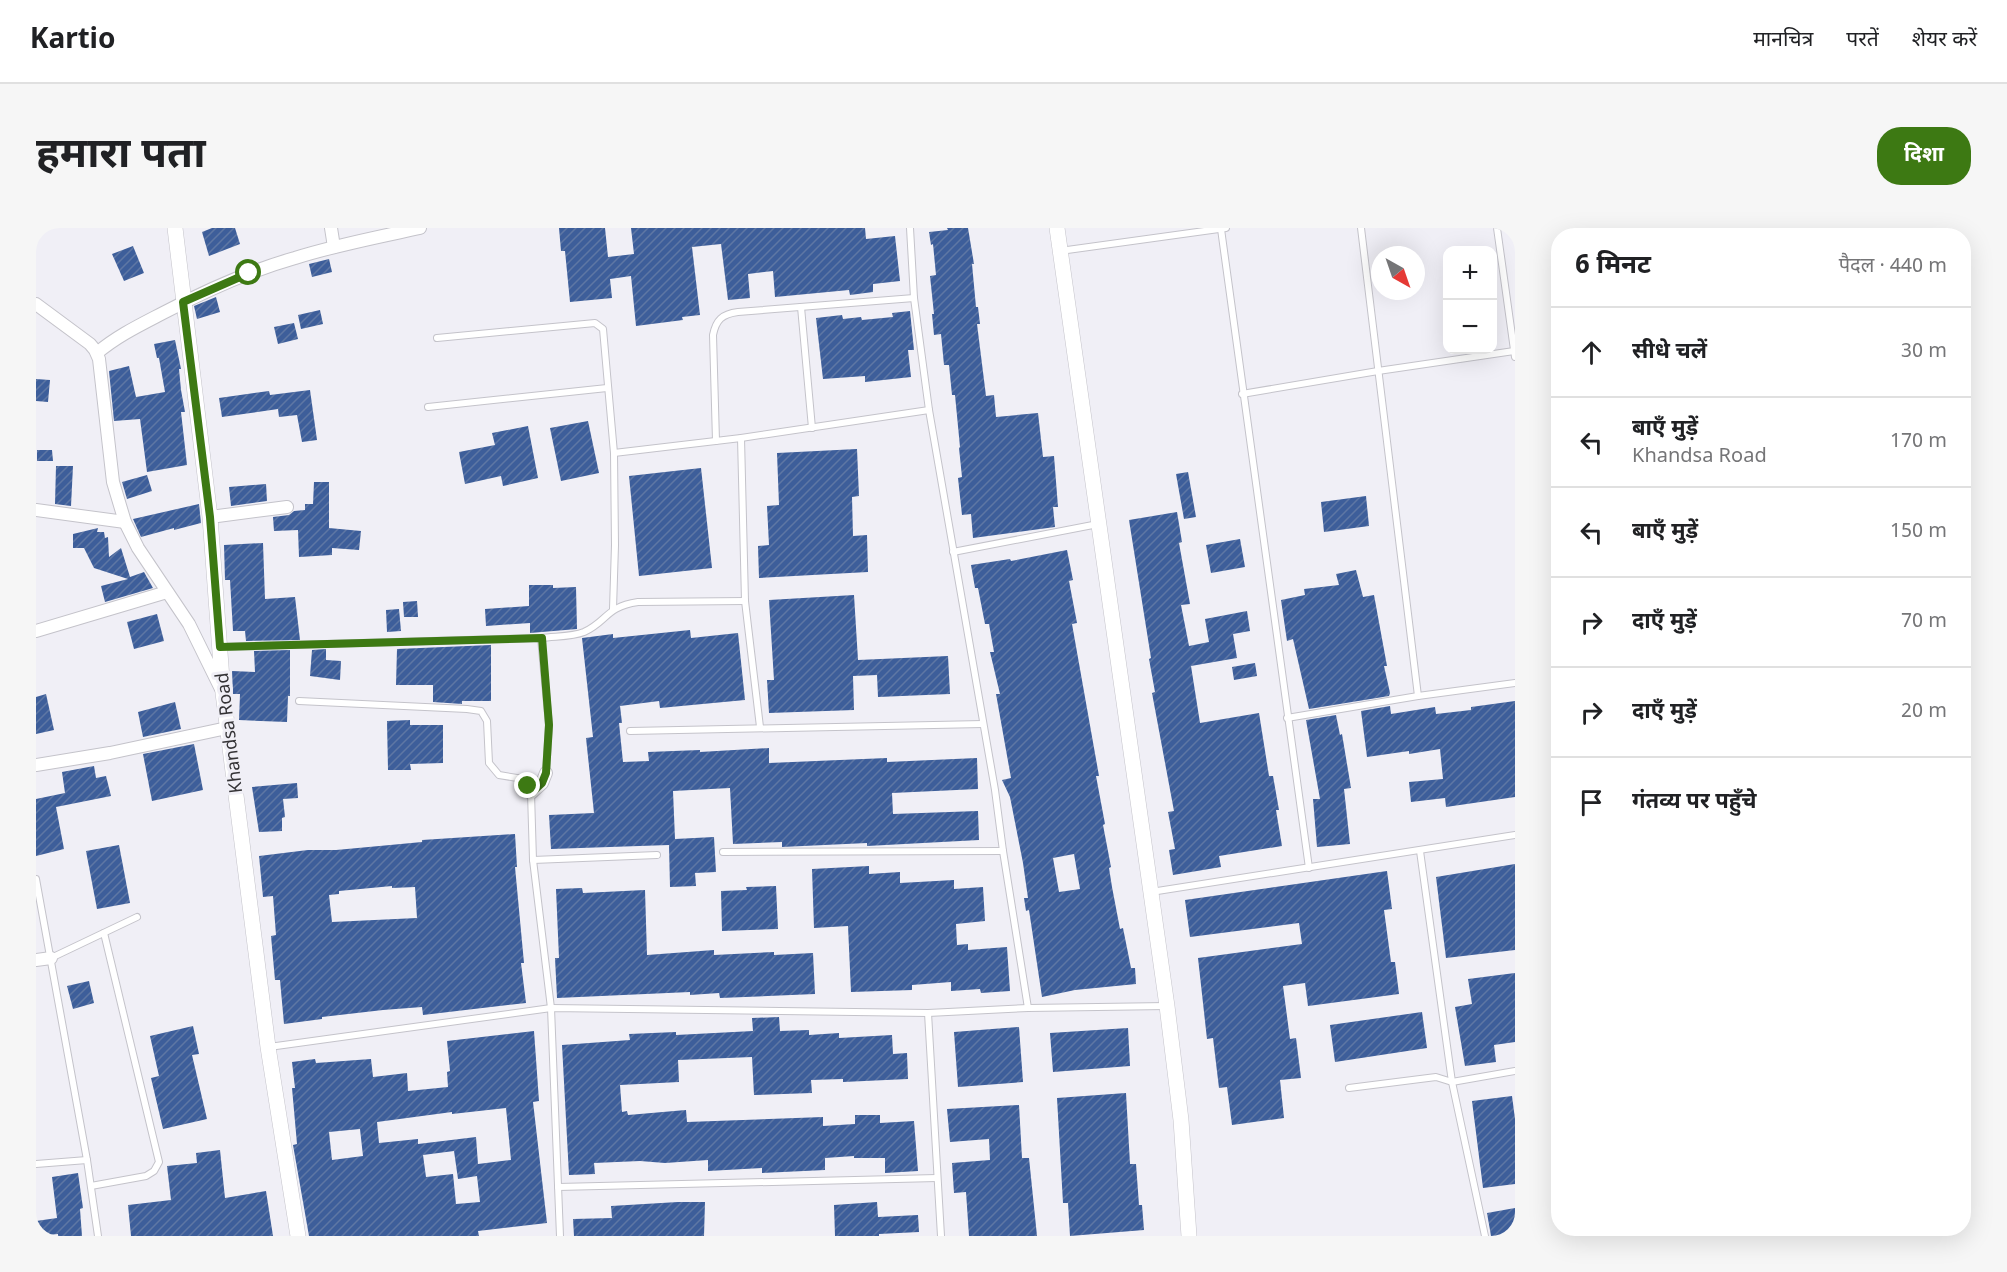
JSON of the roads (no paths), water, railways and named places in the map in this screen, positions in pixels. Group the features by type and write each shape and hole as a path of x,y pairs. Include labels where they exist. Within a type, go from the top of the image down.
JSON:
{"street":[{"name":"Khandsa Road","path":"175,228 210,517 227,728 268,1047 298,1236"},
{"path":"331,228 334,247"},
{"path":"97,353 115,338 183,302 249,273 334,247 420,228"},
{"path":"1057,228 1167,1006 1181,1120 1189,1236"},
{"path":"36,304 90,344 97,353 113,482 125,522 138,548 189,624 223,693"},
{"path":"210,517 287,507"},
{"path":"36,510 125,522"},
{"path":"36,631 167,592"},
{"path":"36,765 110,753 227,728"},
{"path":"531,793 542,783 546,773"},
{"path":"36,960 51,958"}],"lane":[{"path":"910,228 914,298 929,410 995,790 1028,1008"},
{"path":"1060,250 1226,228"},
{"path":"1361,228 1418,696"},
{"path":"1497,228 1515,357"},
{"path":"1221,229 1309,868"},
{"path":"716,441 713,335 716,323 721,317 729,313 914,298"},
{"path":"801,307 812,428"},
{"path":"437,338 595,323 603,329 614,453 613,609"},
{"path":"1242,394 1514,351"},
{"path":"428,407 607,388"},
{"path":"614,453 741,438 929,410"},
{"path":"741,438 745,601 760,727"},
{"path":"953,552 1098,524"},
{"path":"220,647 542,638 583,633 613,609 623,604 745,601"},
{"path":"542,638 549,725 546,773"},
{"path":"1287,718 1418,696 1515,683"},
{"path":"299,701 481,711 487,721 489,763 499,774 523,779 531,793 533,860 551,1008 560,1236"},
{"path":"630,731 983,724"},
{"path":"1151,892 1515,835"},
{"path":"723,852 1003,851"},
{"path":"1419,851 1452,1082 1485,1236"},
{"path":"533,860 657,855"},
{"path":"36,879 87,1160 98,1236"},
{"path":"51,958 137,917"},
{"path":"91,1186 146,1176 154,1171 159,1162 104,933"},
{"path":"268,1047 551,1008 928,1013 1028,1008 1167,1006"},
{"path":"928,1013 941,1236"},
{"path":"1349,1088 1436,1077 1452,1082 1515,1071"},
{"path":"36,1164 87,1160"},
{"path":"558,1187 938,1178"}]}
